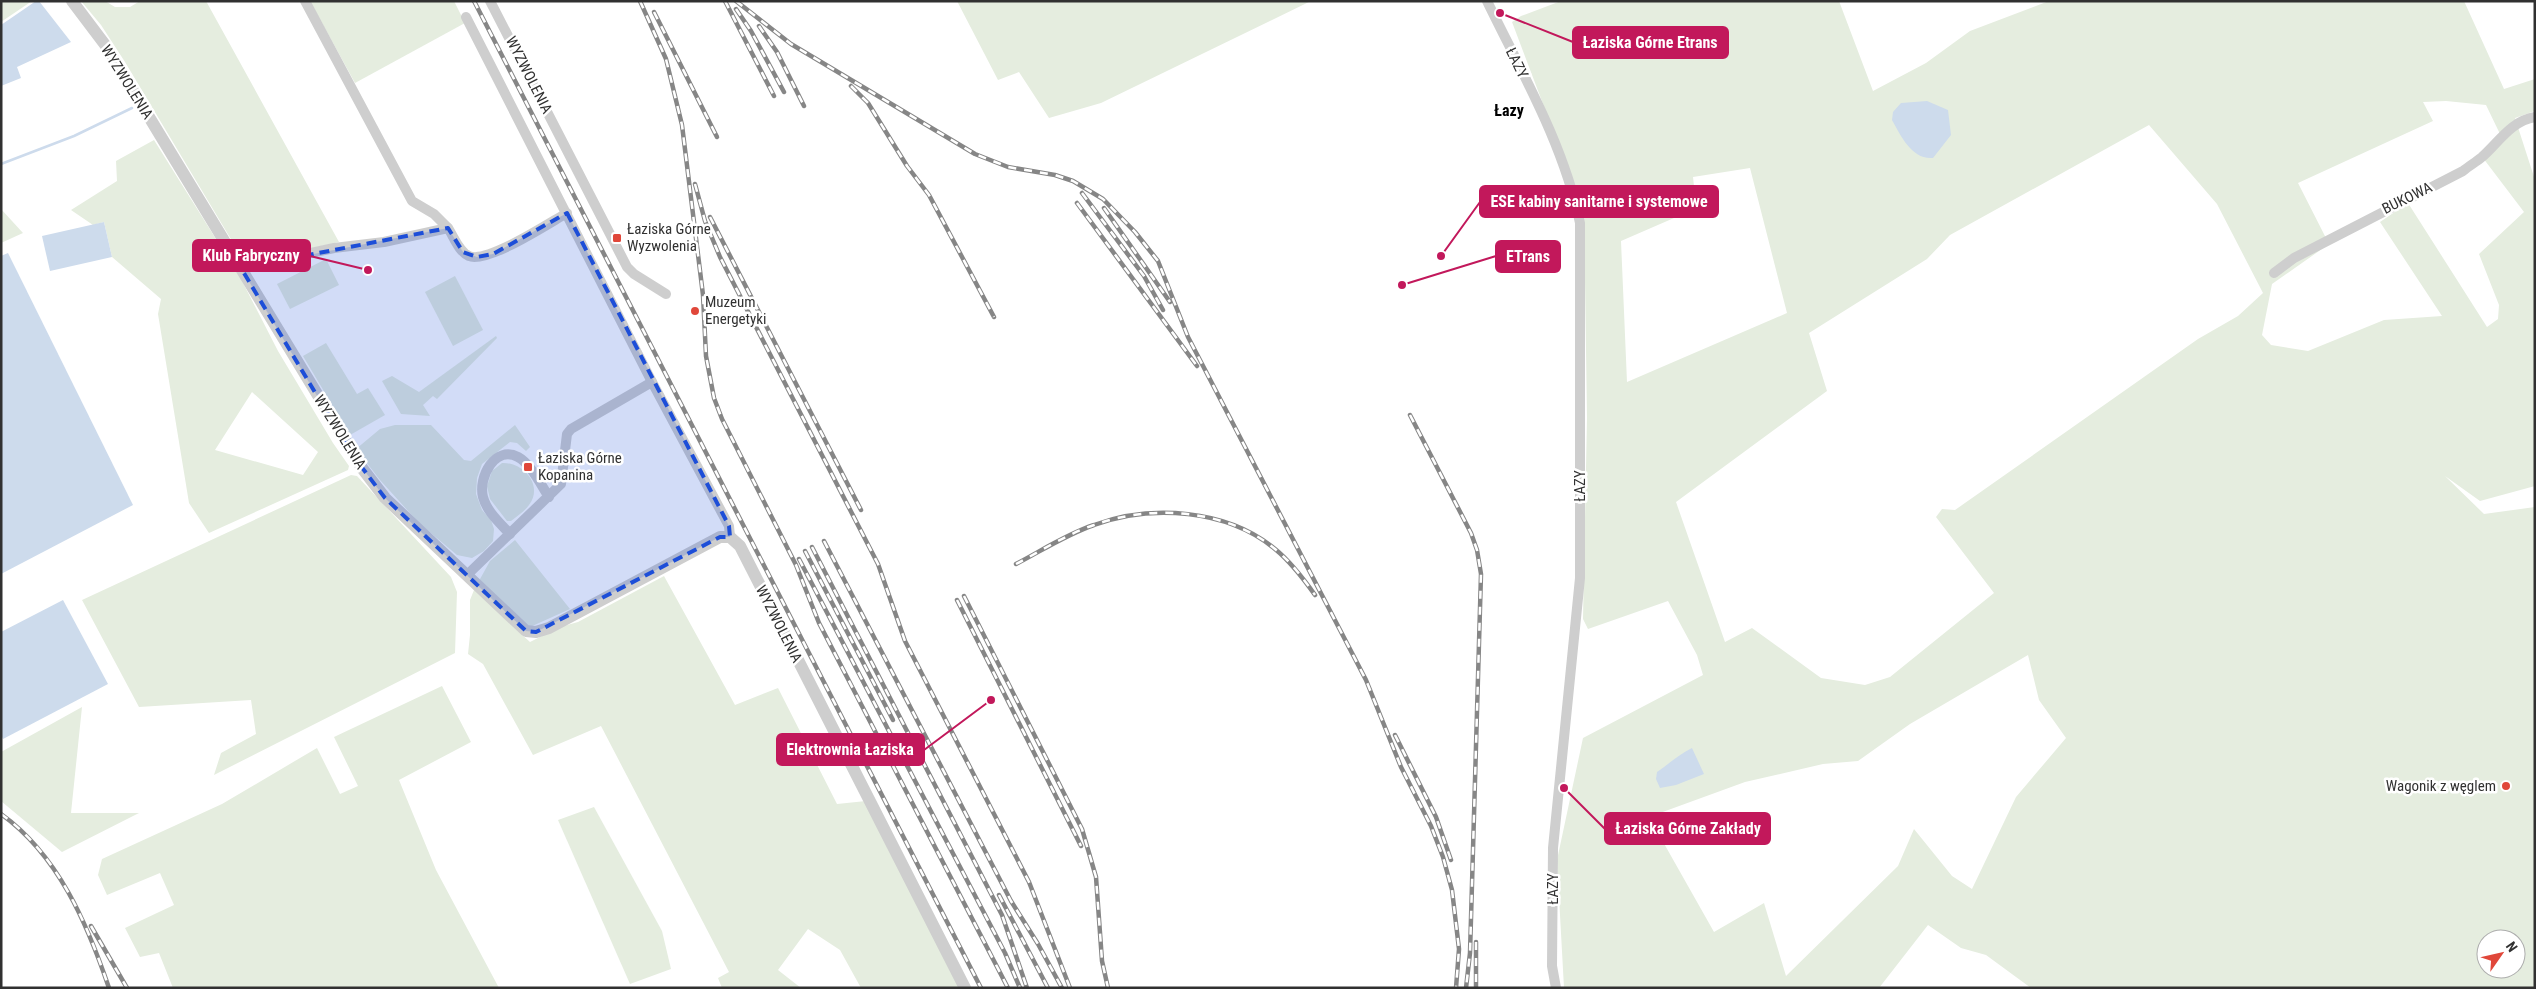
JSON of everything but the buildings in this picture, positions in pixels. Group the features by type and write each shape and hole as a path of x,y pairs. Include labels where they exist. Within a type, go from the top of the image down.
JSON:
{"street":[{"name":"WYZWOLENIA","path":"72,1 106,46 362,468 385,498 526,631 536,632 549,628 720,537 730,537 740,546 965,988"},
{"path":"305,1 412,201 434,214 448,228 463,252 477,258 493,254 567,213"},
{"name":"WYZWOLENIA","path":"490,1 627,267 634,274 666,294"},
{"name":"ŁAZY","path":"1487,1 1556,145 1573,188 1580,223 1580,578 1553,848 1552,966 1556,988"},
{"name":"WYZWOLENIA","path":"466,17 652,382 729,526 730,537"},
{"name":"BUKOWA","path":"2274,273 2302,254 2463,171 2483,156 2500,136 2516,125 2535,117"},
{"path":"240,268 334,248 384,242 448,228"},
{"path":"467,575 561,484 567,434 570,429 652,382"},
{"path":"510,534 488,509 483,496 482,482 487,467 500,457 510,454 520,458 549,497"}],"highlighted area":[{"path":"567,213 729,526 730,537 720,537 536,632 526,631 385,498 351,453 241,268 448,228 463,252 477,257 493,254"}],"shaded area":[{"path":"1,1 32,1 1,22"},
{"path":"81,1 105,1 115,7 130,7 140,1 206,1 339,242 255,261 244,261 125,62 101,25"},
{"path":"310,1 454,1 465,23 355,83"},
{"path":"957,1 1311,1 1101,103 1049,118 1019,72 998,80"},
{"path":"1561,1 1839,1 1873,91 1926,63 1970,31 2049,1 2464,1 2504,89 2535,79 2535,111 2515,118 2535,180 2535,486 2480,501 2445,476 2484,514 2535,507 2535,988 2031,988 1986,955 1961,948 1928,925 1879,988 1564,988 1557,860 1583,738 1703,675 1697,655 1668,601 1588,629 1583,619 1587,418 1584,212 1512,22 1521,16","holes":["2446,101 2486,105 2500,134 2483,158 2524,212 2479,254 2499,305 2498,319 2487,327 2408,203 2380,222 2442,316 2384,320 2308,351 2271,345 2262,335 2272,284 2329,244 2298,183 2433,121 2423,102","2149,125 2217,204 2263,293 2238,316 2198,339 1955,510 1942,509 1936,517 1994,593 1890,677 1865,685 1821,678 1752,628 1725,642 1676,502 1827,391 1809,333 1927,259 1950,235","1750,168 1787,313 1627,382 1621,241 1674,218 1612,213 1630,193 1694,186 1693,177","2028,655 2039,700 2066,738 2016,797 1972,889 1952,876 1914,829 1898,866 1786,976 1764,903 1714,932 1649,817 1745,782 1823,764 1858,761 1910,724"]},
{"path":"154,140 241,279 278,351 333,443 349,466 348,470 209,533 189,503 158,314 161,299 112,257 104,222 93,225 71,210 117,181 116,161","holes":["252,392 318,452 303,475 215,450"]},
{"path":"1,209 23,233 1,243"},
{"path":"326,259 339,285 290,309 277,284"},
{"path":"455,276 483,330 453,346 425,292"},
{"path":"496,336 497,338 437,399 433,396 423,405 430,416 401,414 382,381 392,376 419,392"},
{"path":"326,343 357,394 368,388 385,415 350,435 303,356"},
{"path":"395,425 431,425 464,460 471,461 515,425 530,447 526,451 517,443 510,442 482,464 477,478 476,494 482,510 491,520 494,529 493,541 484,551 472,558 457,555 419,523 380,480 356,449 380,429"},
{"path":"502,463 517,466 529,476 533,483 533,497 529,505 511,521 507,521 490,499 487,486 492,471"},
{"path":"351,475 357,476 451,577 457,592 455,653 214,775 221,753 256,734 251,700 139,707 82,600"},
{"path":"515,540 570,609 519,632 530,642 560,627 578,622 664,576 735,705 778,688 837,804 866,801 960,988 861,988 840,950 808,929 778,970 801,988 722,988 718,978 729,972 601,726 533,755 483,664 468,654 470,600 474,590 490,561"},
{"path":"442,686 471,742 399,780 436,870 499,988 173,988 159,953 140,957 125,928 174,905 160,873 107,895 98,875 102,859 222,804 317,748 340,794 358,786 334,737"},
{"path":"82,707 71,813 139,813 62,852 1,801 1,752"},
{"path":"594,807 662,931 671,969 630,984 558,820"}],"water":[{"path":"36,1 39,1 71,42 17,67 21,78 1,86 1,25"},
{"path":"1927,101 1948,110 1951,135 1933,158 1926,158 1913,151 1903,140 1892,120 1893,112 1901,103"},
{"path":"104,222 112,257 50,271 42,236"},
{"path":"8,253 133,505 1,574 1,256"},
{"path":"63,600 108,684 3,739 1,735 1,632"},
{"path":"1692,748 1704,774 1676,785 1660,788 1656,779 1657,772"}],"waterway":[{"path":"1,164 74,136 132,108"}],"railway":[{"path":"474,1 981,988"},
{"path":"640,1 666,59 682,125 703,295 706,356 714,398 722,419 796,565 819,623 1008,988"},
{"path":"725,1 774,96"},
{"path":"736,1 791,44 975,154 1008,167 1055,175 1073,181 1103,199 1135,232 1158,261 1188,337 1366,680 1401,767 1431,826 1443,857 1452,890 1459,949 1456,988"},
{"path":"736,9 751,31 784,92"},
{"path":"654,12 717,137"},
{"path":"759,26 777,52 804,106"},
{"path":"851,86 868,103 907,166 929,195 994,317"},
{"path":"695,184 705,221 720,257 878,564 905,641 1029,882 1070,988"},
{"path":"1082,193 1144,276 1163,310"},
{"path":"1077,203 1197,366"},
{"path":"1104,208 1170,302"},
{"path":"710,217 861,510"},
{"path":"1410,415 1471,533 1477,550 1481,574 1470,953 1466,988"},
{"path":"1016,564 1074,533 1116,518 1140,514 1188,514 1212,518 1234,525 1256,536 1286,559 1315,595"},
{"path":"824,541 1011,901 1038,944 1062,988"},
{"path":"812,547 1002,915 1027,988"},
{"path":"805,551 893,720"},
{"path":"799,559 1005,953 1020,988"},
{"path":"964,596 1082,829 1096,877 1102,961 1108,988"},
{"path":"957,600 1081,846"},
{"path":"1395,735 1436,817 1451,860"},
{"path":"1,814 39,849 68,892 91,939 109,988"},
{"path":"999,895 1048,988"},
{"path":"91,926 127,988"},
{"path":"1476,942 1476,988"}],"place":[{"name":"Łaziska Górne Etrans","path":"1500,13"},
{"name":"Łaziska Górne Wyzwolenia","path":"617,238"},
{"name":"ESE kabiny sanitarne i systemowe","path":"1441,256"},
{"name":"Klub Fabryczny","path":"368,270"},
{"name":"ETrans","path":"1402,285"},
{"name":"Muzeum Energetyki","path":"695,311"},
{"name":"Łaziska Górne Kopanina","path":"528,467"},
{"name":"Elektrownia Łaziska","path":"991,700"},
{"name":"Wagonik z węglem","path":"2506,786"},
{"name":"Łaziska Górne Zakłady","path":"1564,788"}],"district":[{"name":"Łazy","path":"1509,110"}]}
